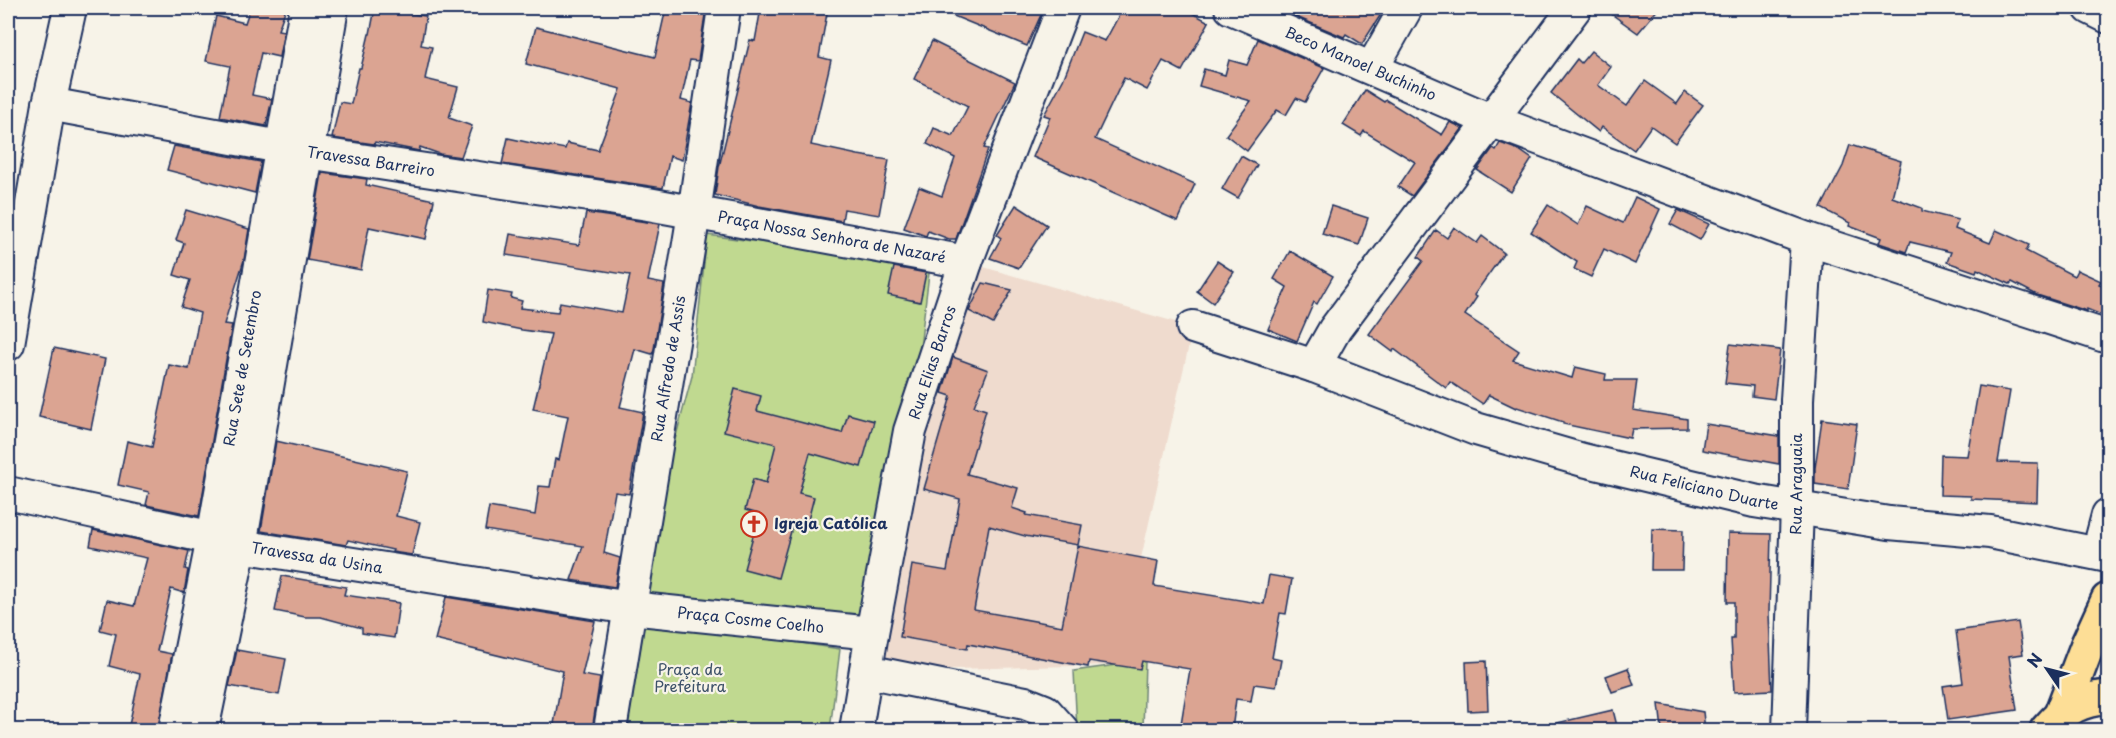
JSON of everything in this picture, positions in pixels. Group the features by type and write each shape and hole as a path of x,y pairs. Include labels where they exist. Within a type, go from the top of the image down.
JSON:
{"main road":[{"path":"2055,721 2109,600"},
{"path":"2055,721 2087,699 2109,697"}],"street":[{"path":"8,344 49,104 70,8"},
{"name":"Rua Sete de Setembro","path":"202,730 226,542 294,149 306,8"},
{"name":"Rua Sete de Setembro","path":"294,149 332,8"},
{"name":"Rua Alfredo de Assis","path":"610,730 694,213 724,8"},
{"name":"Rua Elias Barros","path":"856,730 910,431 966,262 1063,8"},
{"name":"Beco Manoel Buchinho","path":"1231,8 1490,120"},
{"path":"1372,68 1406,8"},
{"path":"1314,366 1335,329 1575,8"},
{"path":"2090,8 2109,17"},
{"name":"Travessa Barreiro","path":"49,104 294,149 694,213"},
{"path":"1490,120 1807,239 2109,338"},
{"name":"Praça Nossa Senhora de Nazaré","path":"694,213 966,262"},
{"name":"Rua Araguaia","path":"1789,730 1797,508 1797,400 1807,239"},
{"name":"Rua Feliciano Duarte","path":"1193,327 1314,366 1476,429 1627,471 1754,501 1889,523 1990,532 2103,554"},
{"name":"Travessa da Usina","path":"8,493 226,542 630,608"},
{"path":"2103,554 2109,515"},
{"name":"Rua Sete de Setembro","path":"175,730 226,542"},
{"name":"Praça Cosme Coelho","path":"630,608 872,633"},
{"path":"866,671 1025,703 1045,711 1062,730"}],"shaded area":[{"path":"966,262 1193,327 1117,665 866,671"}],"green space":[{"path":"707,235 930,265 910,431 872,633 630,608 692,376"},
{"name":"Praça da Prefeitura","path":"645,620 840,649 830,730 627,730"},
{"path":"1145,661 1143,730 1077,730 1074,671"}],"building":[{"path":"250,8 286,8 278,30 284,31 279,57 261,53 252,95 272,99 266,126 220,117 230,66 206,61 216,16 245,23"},
{"path":"375,8 426,16 421,45 432,47 425,79 458,87 449,118 472,126 461,157 440,154 420,147 419,151 375,142 374,144 332,138 340,102 351,104"},
{"path":"666,8 706,8 698,61 690,60 681,100 692,103 682,160 670,156 663,188 502,164 508,138 549,147 565,149 567,143 598,150 621,89 526,64 536,27 655,57"},
{"path":"761,8 828,8 819,57 831,60 811,145 889,160 879,215 844,209 842,221 759,206 715,195 719,167 750,40 755,41"},
{"path":"934,8 1044,8 1027,46"},
{"path":"1123,8 1183,8 1209,22 1182,71 1163,61 1147,90 1124,78 1095,139 1195,184 1178,221 1033,157 1050,117 1044,115 1063,80 1082,32 1105,41"},
{"path":"1275,8 1385,8 1362,44 1346,34 1344,37"},
{"path":"1603,8 1659,8 1638,33"},
{"path":"1258,39 1324,68 1305,102 1296,98 1286,115 1277,110 1247,151 1226,135 1251,101 1199,86 1204,69 1225,75 1229,60 1247,65"},
{"path":"932,41 1015,82 984,148 988,149 956,239 949,239 928,231 926,236 904,228 919,187 942,196 955,158 927,144 934,128 953,136 968,106 914,79"},
{"path":"1591,51 1611,67 1598,85 1627,106 1645,81 1677,104 1685,92 1703,105 1675,143 1651,126 1634,150 1602,127 1599,132 1551,93 1577,59 1581,63"},
{"path":"1365,90 1384,102 1386,100 1442,135 1450,122 1463,128 1412,196 1398,187 1415,162 1364,131 1361,136 1343,125"},
{"path":"1500,143 1519,150 1532,159 1511,192 1477,170 1493,148 1496,150"},
{"path":"1850,145 1901,161 1892,197 1922,208 1922,211 1958,220 1955,229 1990,243 1996,230 2029,245 2026,251 2074,276 2077,270 2101,281 2099,284 2109,289 2109,318 2087,309 2087,311 2037,295 2012,282 2010,284 1977,269 1976,272 1947,262 1951,252 1910,242 1906,252 1879,243 1881,238 1849,226 1850,223 1821,208 1843,166"},
{"path":"174,146 261,162 255,193 167,170"},
{"path":"1241,156 1257,165 1238,198 1222,189"},
{"path":"322,173 367,179 366,185 434,200 426,239 369,227 361,270 307,260"},
{"path":"1635,197 1660,209 1635,264 1604,249 1591,277 1574,269 1577,262 1531,232 1548,205 1578,225 1587,206 1623,223"},
{"path":"1016,205 1047,225 1019,268 990,258 1001,238 997,235"},
{"path":"1331,206 1368,218 1359,245 1322,234"},
{"path":"186,210 249,229 244,260 224,324 232,325 199,516 146,505 149,492 118,485 127,441 152,447 169,365 189,369 200,313 181,307 190,280 174,275 184,243 176,240"},
{"path":"1678,210 1709,224 1700,240 1670,224"},
{"path":"586,213 660,224 648,281 664,284 654,349 652,354 635,349 620,407 643,412 629,494 615,492 604,553 620,558 615,587 571,580 583,546 485,530 489,507 535,515 539,486 550,487 555,459 559,460 568,416 533,409 551,334 483,322 488,290 512,294 511,298 522,301 520,308 558,312 560,302 622,313 630,275 506,255 510,234 579,245"},
{"path":"1454,227 1477,243 1482,236 1504,253 1474,295 1477,297 1465,315 1519,351 1513,360 1572,378 1575,367 1606,374 1605,380 1637,380 1633,410 1687,419 1687,428 1632,429 1630,438 1563,424 1563,422 1516,408 1489,395 1483,404 1450,382 1446,388 1394,349 1393,352 1369,334 1423,261 1418,257 1436,230 1447,238"},
{"path":"1290,251 1333,276 1317,304 1314,302 1297,341 1268,329 1287,287 1274,279"},
{"path":"1217,261 1234,272 1213,303 1197,291"},
{"path":"894,267 926,273 920,302 888,295"},
{"path":"983,283 1012,290 993,324 969,311"},
{"path":"1730,344 1780,350 1774,399 1752,396 1753,386 1725,383"},
{"path":"54,348 105,359 91,429 39,417"},
{"path":"953,357 988,370 974,406 986,410 967,474 1018,488 1012,508 1027,513 1026,515 1082,525 1078,545 1025,536 989,526 974,610 1062,626 1078,546 1158,561 1154,586 1264,604 1269,575 1292,579 1286,614 1280,613 1272,658 1281,660 1276,687 1254,684 1251,701 1236,699 1232,730 1180,730 1190,669 1142,661 1140,669 1089,661 1088,667 968,644 967,649 900,637 912,565 947,571 960,499 924,489 951,396 942,393"},
{"path":"1979,386 2010,391 1998,462 2038,463 2037,502 1940,495 1941,455 1967,456"},
{"path":"735,389 761,396 757,411 842,433 848,414 874,421 861,467 810,453 799,493 814,497 806,528 793,524 778,578 744,569 759,514 745,510 753,479 766,483 776,444 724,431"},
{"path":"1822,419 1857,424 1848,489 1815,484"},
{"path":"1706,424 1779,436 1779,464 1702,450"},
{"path":"276,441 407,471 396,516 420,522 412,555 348,540 346,545 261,531"},
{"path":"1652,529 1683,530 1682,570 1651,570"},
{"path":"93,530 189,551 185,569 188,570 184,593 171,589 157,651 172,654 158,730 128,730 140,674 109,666 116,634 100,630 107,600 134,606 147,558 90,546"},
{"path":"1728,533 1771,534 1769,613 1772,690 1734,692 1731,639 1734,639 1734,602 1727,602"},
{"path":"282,576 346,587 344,595 399,603 394,638 362,633 362,628 321,617 305,617 275,611"},
{"path":"446,597 595,621 582,675 600,678 592,730 553,730 563,671 435,640"},
{"path":"2018,622 2023,654 2009,656 2017,710 1948,720 1943,686 1963,683 1956,631"},
{"path":"237,650 286,659 279,695 229,686"},
{"path":"1486,661 1488,710 1468,711 1466,662"},
{"path":"1628,668 1634,685 1612,692 1606,676"},
{"path":"1659,704 1703,712 1705,730 1662,730"},
{"path":"1613,710 1618,730 1558,730 1557,723"}],"place":[{"name":"Igreja Católica","path":"754,524"}]}
